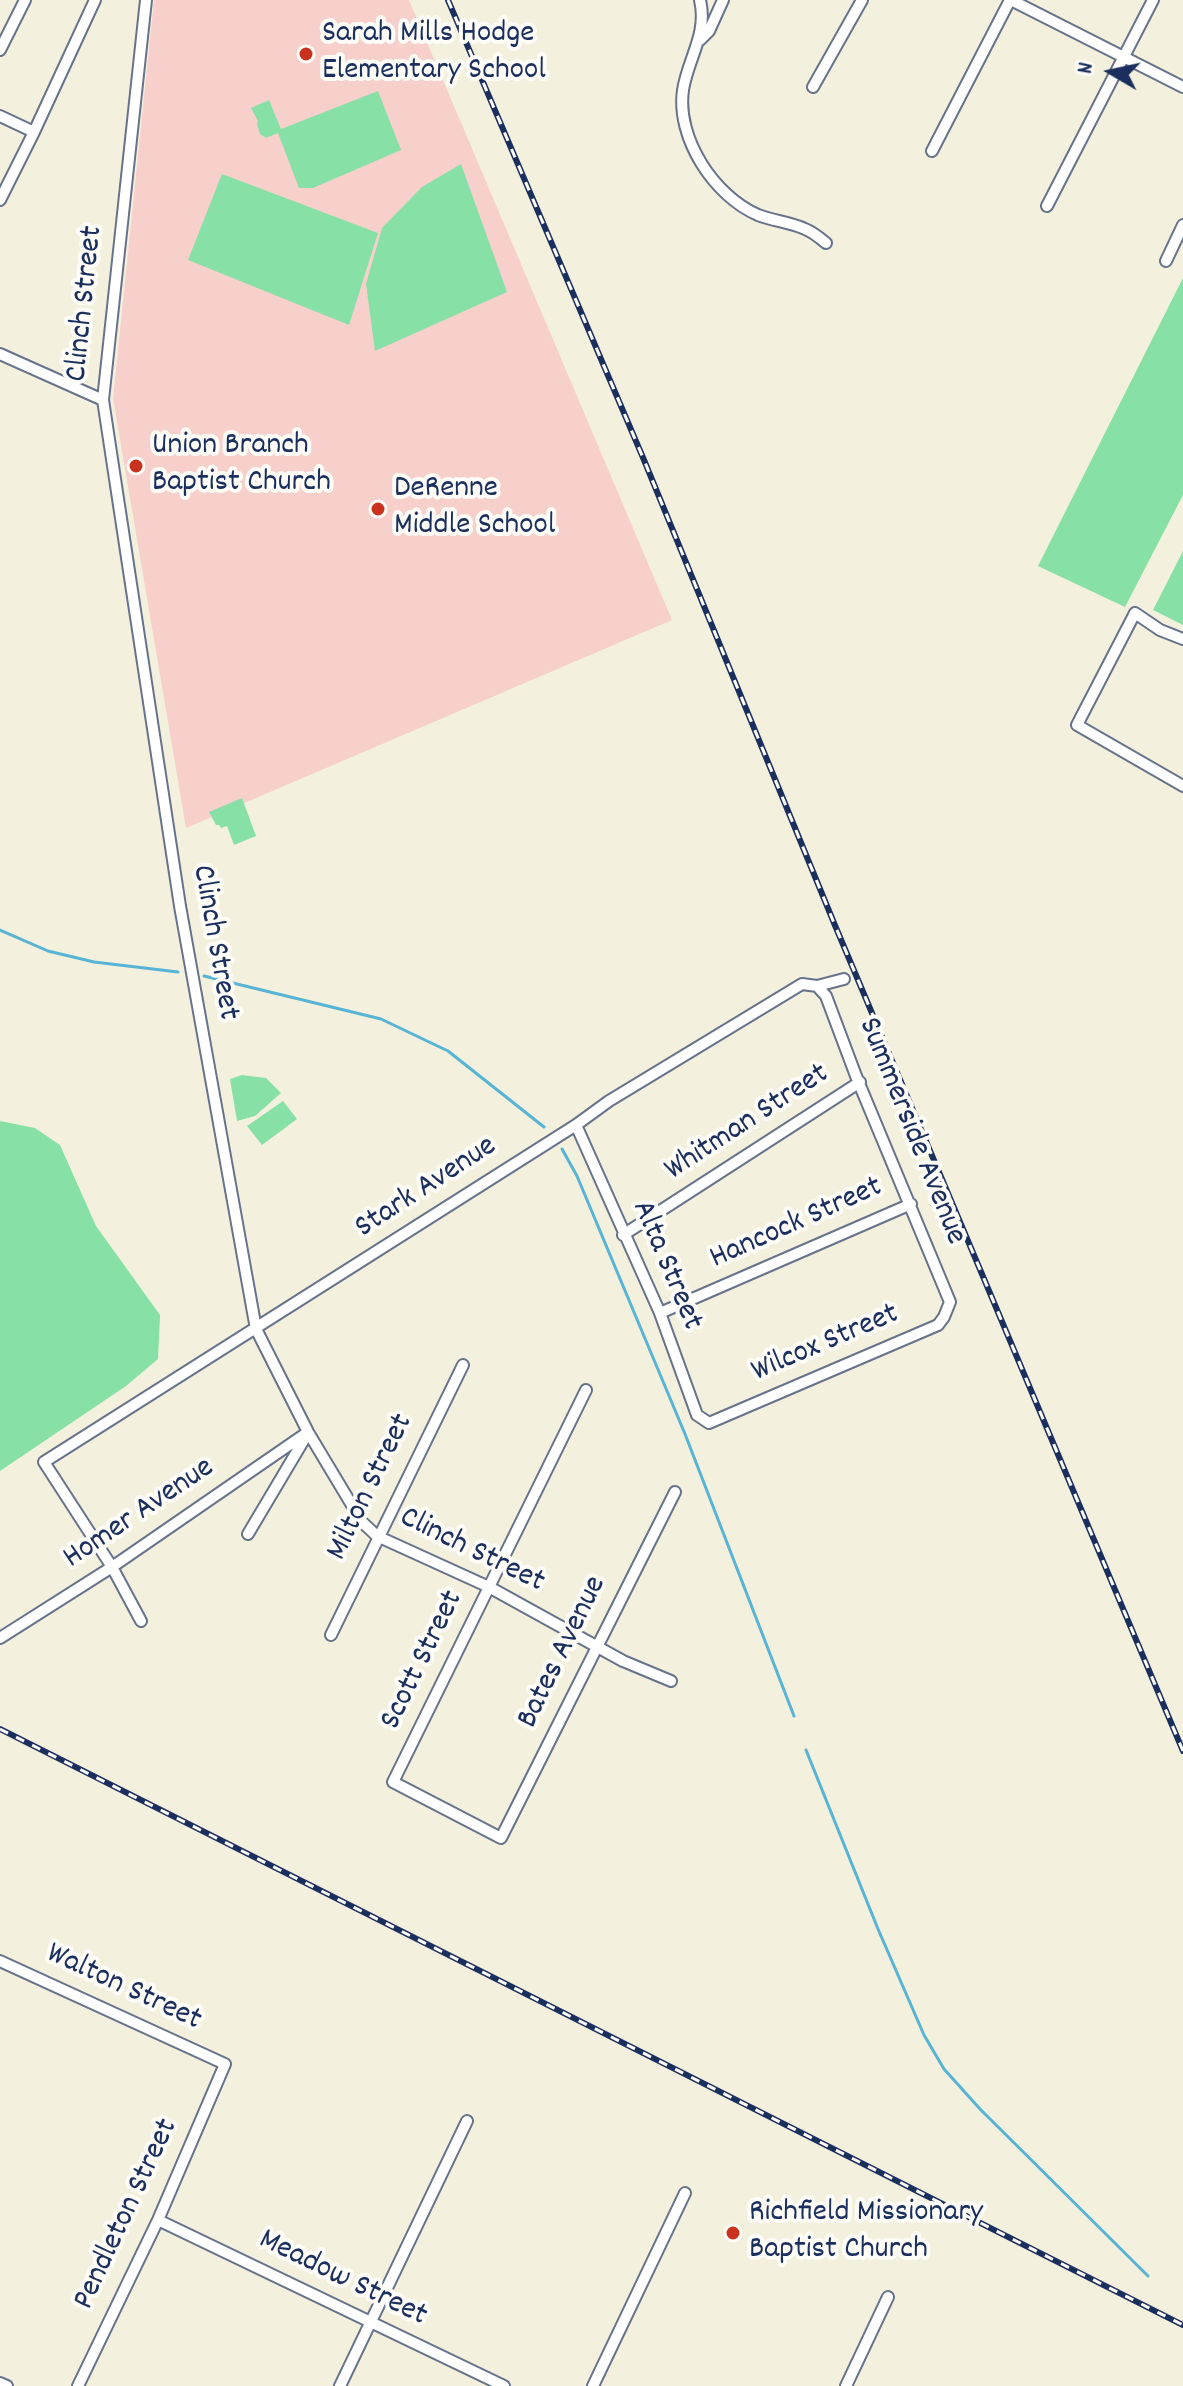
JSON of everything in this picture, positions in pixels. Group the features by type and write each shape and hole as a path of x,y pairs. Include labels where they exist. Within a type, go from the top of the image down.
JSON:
{"street":[{"path":"0,50 25,0"},
{"path":"0,200 95,0"},
{"name":"Clinch Street","path":"146,0 103,400 180,906 256,1329 308,1432 362,1522 377,1536 489,1587 623,1661 671,1681"},
{"path":"700,0 700,40 683,91 684,124 702,162 714,181 736,201 757,214 806,229 826,243"},
{"path":"700,40 709,31 723,0"},
{"path":"813,87 862,0"},
{"path":"932,151 1011,0 1183,87"},
{"path":"1047,206 1153,0"},
{"path":"0,116 34,132"},
{"path":"1166,261 1183,225"},
{"path":"0,354 103,400"},
{"path":"1183,639 1160,630 1135,613 1077,725 1183,786"},
{"name":"Stark Avenue","path":"112,1567 44,1462 576,1125 609,1101 802,984 817,986 844,979"},
{"name":"Summerside Avenue","path":"817,986 826,996 950,1302"},
{"name":"Whitman Street","path":"623,1235 860,1082"},
{"name":"Alta Street","path":"576,1125 660,1313 697,1415 709,1423"},
{"name":"Hancock Street","path":"660,1313 911,1204"},
{"name":"Wilcox Street","path":"709,1423 938,1325 950,1302"},
{"name":"Milton Street","path":"331,1635 463,1365"},
{"name":"Scott Street","path":"501,1838 393,1782 586,1390"},
{"path":"248,1534 308,1432"},
{"name":"Homer Avenue","path":"0,1638 112,1567 308,1432"},
{"name":"Bates Avenue","path":"501,1838 675,1492"},
{"path":"112,1567 141,1621"},
{"name":"Walton Street","path":"0,1961 225,2064"},
{"name":"Pendleton Street","path":"78,2386 158,2220 225,2064"},
{"path":"340,2386 467,2121"},
{"path":"593,2386 685,2193"},
{"name":"Meadow Street","path":"158,2220 504,2386"},
{"path":"846,2386 888,2297"},
{"path":"0,2383 7,2386"}],"shaded area":[{"name":"DeRenne Middle School","path":"154,0 409,0 672,620 186,828 113,398"}],"green space":[{"path":"378,91 401,150 313,188 299,188 278,133 266,138 260,134 251,108 269,100 281,129"},
{"path":"461,164 507,292 375,351 366,284 382,228 422,187"},
{"path":"222,174 378,233 349,325 188,260"},
{"path":"1183,278 1183,495 1125,607 1038,566"},
{"path":"1183,551 1183,625 1153,610"},
{"path":"242,798 256,836 234,845 227,826 221,828 216,825 209,812"},
{"path":"242,1075 266,1078 281,1093 255,1116 237,1121 230,1079"},
{"path":"283,1101 297,1119 262,1145 247,1126"},
{"path":"0,1121 35,1128 60,1145 96,1226 160,1315 158,1359 126,1386 0,1471"}],"waterway":[{"path":"0,930 48,951 94,962 178,972"},
{"path":"204,976 381,1019 448,1051 544,1127"},
{"path":"562,1149 577,1176 685,1434 794,1716"},
{"path":"806,1750 878,1929 924,2035 944,2069 980,2109 1148,2276"}],"railway":[{"path":"448,0 644,460 834,923 1183,1751"},
{"path":"0,1729 1183,2325"}],"place":[{"name":"Sarah Mills Hodge Elementary School","path":"306,54"},
{"name":"Union Branch Baptist Church","path":"136,466"},
{"name":"DeRenne Middle School","path":"378,509"},
{"name":"Richfield Missionary Baptist Church","path":"733,2233"}]}
